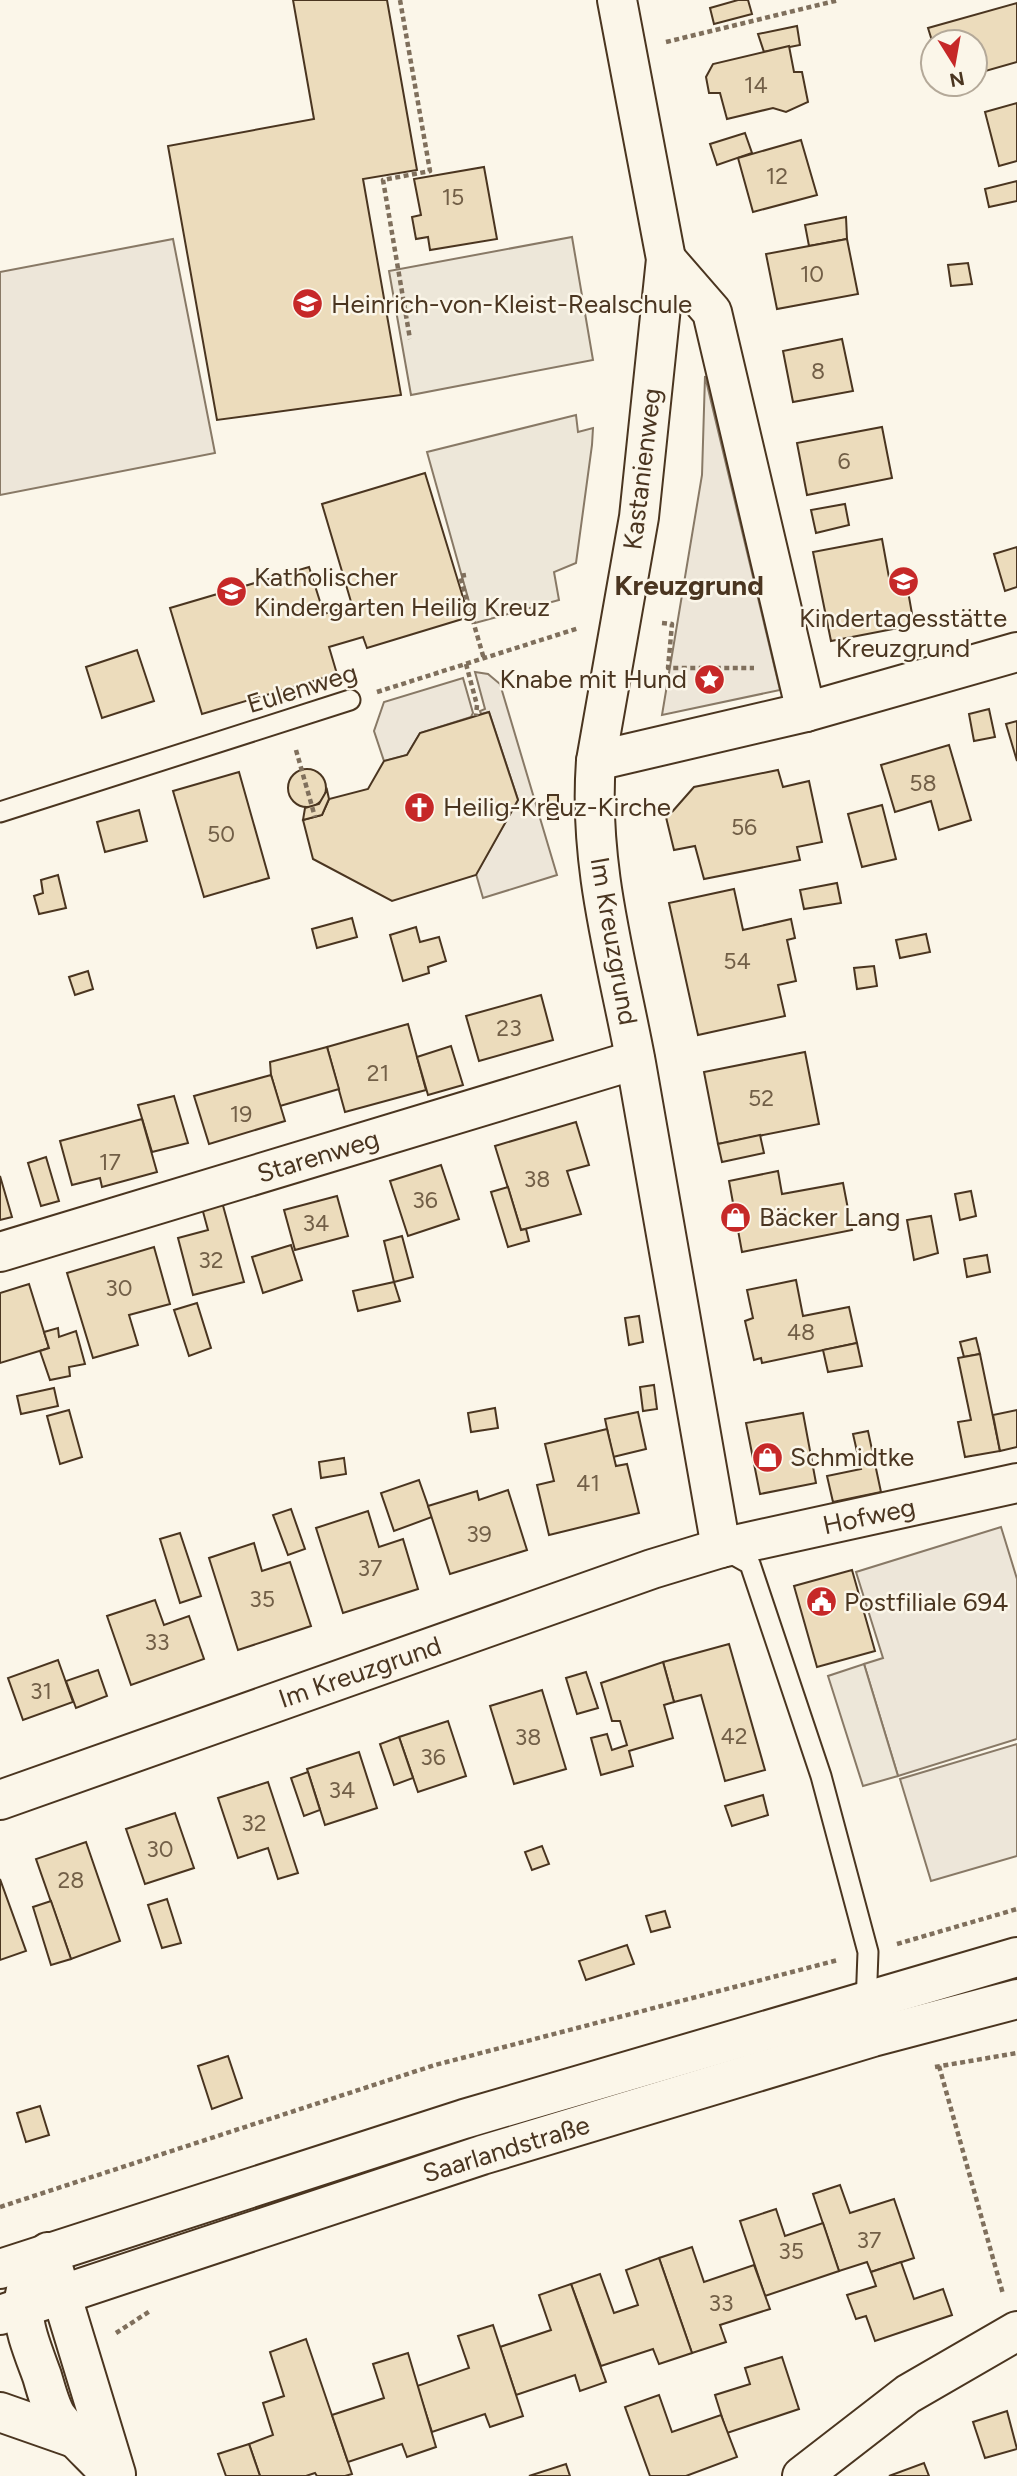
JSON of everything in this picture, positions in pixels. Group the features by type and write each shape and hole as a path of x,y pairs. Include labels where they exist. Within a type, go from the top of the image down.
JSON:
{"street":[{"name":"Kastanienweg","path":"596,761 639,517 666,259 617,0"},
{"path":"666,259 712,312 806,712"},
{"path":"596,761 806,712 1017,652"},
{"name":"Im Kreuzgrund","path":"0,1800 652,1569 721,1548 635,1060 604,915 593,800 596,761"},
{"name":"Starenweg","path":"0,1252 635,1060"},
{"name":"Hofweg","path":"721,1548 1017,1483"},
{"name":"Saarlandstraße","path":"0,2269 464,2119 1017,1957"},
{"name":"Saarlandstraße","path":"11,2311 482,2155 873,2037 1017,1999"},
{"path":"48,2252 114,2476"},
{"path":"48,2252 33,2269 11,2311 26,2334 56,2415 114,2476"},
{"path":"816,2471 908,2395 1015,2332"},
{"path":"0,2412 79,2439"}],"lane":[{"name":"Eulenweg","path":"0,812 349,700"},
{"path":"721,1548 750,1564 821,1776 868,1952 864,2001 873,2037"}],"path":[{"path":"400,0 430,171 383,180 410,339"},
{"path":"626,51 839,0"},
{"path":"466,575 460,576 484,659"},
{"path":"620,615 672,624 668,668 796,668"},
{"name":"Eulenweg","path":"349,700 620,615"},
{"path":"466,664 477,705 476,716"},
{"path":"288,719 315,817"},
{"path":"0,2207 436,2065 868,1952 1017,1909"},
{"path":"1015,2332 939,2066 1017,2053"}],"shaded area":[{"path":"572,237 593,360 411,395 389,271"},
{"path":"173,239 215,453 0,495 0,272"},
{"path":"705,376 780,690 662,715 702,475"},
{"path":"576,415 578,432 593,428 592,445 576,563 554,572 559,600 475,623 427,452"},
{"path":"475,672 488,674 500,684 557,875 483,898 476,874 518,800 489,712 481,714 480,711 485,709"},
{"path":"463,678 473,713 471,717 420,733 407,755 384,761 374,731 384,702"},
{"path":"1001,1527 1017,1579 1017,1739 898,1776 864,1664 883,1658 856,1572"},
{"path":"864,1664 898,1776 863,1786 828,1676"},
{"path":"1017,1744 1017,1856 931,1881 900,1779"}],"building":[{"path":"293,0 387,0 417,170 363,179 401,395 217,420 168,146 314,119"},
{"path":"748,0 752,14 714,24 710,8"},
{"path":"1017,3 1017,62 989,70 989,28 928,28"},
{"path":"797,26 800,45 764,52 758,34"},
{"path":"789,46 794,72 802,72 808,102 786,112 773,108 727,119 720,93 709,93 706,77 713,64"},
{"path":"1017,103 1017,161 999,166 985,112"},
{"path":"745,133 752,153 717,165 710,144"},
{"path":"801,140 817,195 753,212 738,158"},
{"path":"484,167 497,239 430,250 428,237 416,239 412,217 421,215 414,179"},
{"path":"1017,181 1017,201 989,207 985,189"},
{"path":"846,217 847,239 809,246 805,225"},
{"path":"847,239 858,294 777,309 766,254"},
{"path":"968,263 972,284 951,286 948,265"},
{"path":"842,339 853,391 793,402 783,351"},
{"path":"882,427 892,478 807,495 797,443"},
{"path":"425,473 469,617 367,648 363,637 329,647 337,674 202,714 170,608 309,567 324,614 352,605 322,504"},
{"path":"845,504 849,525 816,533 811,510"},
{"path":"882,539 890,583 906,580 914,625 831,641 813,552"},
{"path":"1017,547 1017,587 1005,591 994,554"},
{"path":"137,650 154,701 102,718 86,667"},
{"path":"989,709 995,737 974,741 969,714"},
{"name":"Heilig-Kreuz-Kirche","path":"489,712 518,800 476,875 392,901 313,859 303,820 322,815 329,799 368,789 384,761 407,755 420,733"},
{"path":"1017,721 1017,761 1006,724"},
{"path":"949,745 971,820 939,830 931,801 895,812 881,765"},
{"path":"307,769 320,775 326,788 320,801 307,807 294,801 288,788 294,775"},
{"path":"778,770 783,787 809,781 822,842 797,847 800,860 704,879 695,846 674,850 665,813 672,812 694,787"},
{"path":"239,772 269,878 204,897 173,791"},
{"path":"327,790 329,799 322,815 303,820 305,808 319,804"},
{"path":"548,795 558,795 558,819 548,819"},
{"path":"882,805 896,859 862,867 848,814"},
{"path":"139,810 147,841 105,852 97,822"},
{"path":"58,875 66,908 39,914 34,896 43,893 41,880"},
{"path":"837,883 841,903 804,909 800,890"},
{"path":"734,889 743,930 791,919 795,938 787,940 796,981 778,985 785,1016 698,1035 669,903"},
{"path":"352,918 357,937 317,948 312,929"},
{"path":"416,927 420,942 439,937 446,961 428,967 429,973 403,981 390,935"},
{"path":"926,934 930,952 900,958 896,940"},
{"path":"874,966 877,986 857,989 854,968"},
{"path":"88,971 93,989 75,995 69,977"},
{"path":"541,995 553,1040 479,1061 466,1016"},
{"path":"408,1024 426,1090 345,1112 327,1047"},
{"path":"451,1046 463,1085 428,1095 417,1057"},
{"path":"327,1047 339,1089 280,1106 270,1062"},
{"path":"805,1052 819,1124 718,1144 704,1072"},
{"path":"271,1075 285,1121 209,1144 194,1096"},
{"path":"174,1096 188,1143 152,1152 138,1105"},
{"path":"142,1119 157,1172 102,1187 100,1178 72,1185 60,1141"},
{"path":"576,1122 589,1165 567,1171 581,1214 521,1230 495,1146"},
{"path":"760,1135 764,1153 722,1162 718,1144"},
{"path":"46,1157 59,1201 41,1206 28,1163"},
{"path":"441,1165 459,1219 408,1236 390,1181"},
{"path":"778,1171 782,1194 843,1183 852,1230 742,1252 729,1181"},
{"path":"0,1176 12,1217 0,1220"},
{"path":"508,1187 521,1230 526,1229 529,1241 508,1247 491,1192"},
{"path":"971,1191 976,1216 960,1220 955,1194"},
{"path":"337,1196 348,1236 295,1250 284,1210"},
{"path":"222,1202 244,1282 193,1295 178,1238 208,1230 202,1208"},
{"path":"931,1216 938,1253 914,1260 907,1220"},
{"path":"402,1236 413,1277 394,1282 384,1241"},
{"path":"291,1245 302,1280 263,1293 252,1257"},
{"path":"154,1247 170,1304 129,1315 138,1345 93,1358 67,1273"},
{"path":"987,1255 990,1272 967,1277 964,1259"},
{"path":"796,1280 803,1316 849,1307 857,1343 762,1363 761,1358 754,1360 745,1321 753,1318 747,1290"},
{"path":"394,1282 400,1301 358,1311 353,1291"},
{"path":"29,1284 49,1348 0,1363 0,1293"},
{"path":"197,1303 211,1348 189,1356 174,1310"},
{"path":"639,1316 643,1342 629,1345 625,1318"},
{"path":"58,1328 59,1337 76,1331 85,1364 69,1367 70,1376 50,1380 40,1351 49,1348 44,1332"},
{"path":"976,1338 980,1354 964,1357 960,1342"},
{"path":"857,1343 862,1366 828,1372 823,1350"},
{"path":"980,1354 1000,1451 965,1457 958,1422 971,1420 958,1358"},
{"path":"654,1385 657,1409 643,1411 640,1387"},
{"path":"54,1388 58,1406 21,1414 17,1396"},
{"path":"495,1408 498,1428 471,1432 468,1413"},
{"path":"69,1410 82,1457 60,1464 47,1416"},
{"path":"1017,1410 1017,1447 1000,1451 993,1415"},
{"path":"638,1412 646,1449 613,1457 605,1419"},
{"path":"803,1413 816,1483 760,1494 746,1423"},
{"path":"607,1429 616,1466 627,1464 639,1513 549,1535 537,1485 554,1481 545,1444"},
{"path":"868,1431 881,1492 833,1502 827,1476 861,1469 853,1434"},
{"path":"344,1458 346,1474 321,1478 319,1462"},
{"path":"419,1480 432,1517 394,1531 381,1493"},
{"path":"508,1490 527,1550 450,1574 428,1506 477,1491 479,1500"},
{"path":"291,1509 305,1549 288,1555 273,1515"},
{"path":"368,1511 379,1547 403,1539 418,1589 343,1613 316,1528"},
{"path":"180,1533 201,1596 180,1603 160,1539"},
{"path":"254,1543 262,1571 290,1562 311,1626 238,1650 209,1558"},
{"path":"852,1570 875,1651 817,1667 794,1586"},
{"path":"155,1600 164,1625 189,1616 204,1659 131,1685 107,1616"},
{"path":"729,1644 765,1770 725,1781 701,1695 674,1702 663,1662"},
{"path":"58,1660 73,1702 23,1720 8,1678"},
{"path":"663,1662 674,1702 664,1705 673,1738 629,1751 633,1766 601,1775 591,1738 607,1734 612,1750 627,1745 620,1721 612,1721 601,1683"},
{"path":"98,1670 107,1696 76,1708 66,1681"},
{"path":"586,1672 598,1708 577,1714 566,1678"},
{"path":"542,1690 566,1769 514,1784 490,1706"},
{"path":"448,1721 466,1776 418,1792 399,1737"},
{"path":"399,1737 413,1778 394,1785 380,1744"},
{"path":"359,1752 377,1808 325,1825 307,1769"},
{"path":"308,1772 320,1810 304,1816 291,1778"},
{"path":"268,1782 298,1873 278,1879 268,1848 238,1858 218,1798"},
{"path":"763,1795 768,1815 732,1826 725,1806"},
{"path":"175,1813 194,1868 145,1884 126,1829"},
{"path":"86,1842 120,1941 71,1959 36,1859"},
{"path":"542,1846 549,1864 532,1870 525,1852"},
{"path":"0,1879 26,1951 0,1960"},
{"path":"167,1899 181,1943 162,1948 148,1905"},
{"path":"51,1901 71,1959 51,1965 33,1907"},
{"path":"665,1911 670,1927 651,1932 646,1916"},
{"path":"627,1945 634,1964 586,1980 579,1961"},
{"path":"228,2056 242,2098 212,2109 198,2066"},
{"path":"40,2106 49,2135 26,2142 17,2113"},
{"path":"840,2185 850,2213 894,2199 914,2258 871,2272 867,2262 839,2271 813,2194"},
{"path":"776,2209 785,2236 823,2223 839,2271 765,2296 740,2221"},
{"path":"692,2247 704,2282 754,2265 770,2309 720,2325 726,2342 692,2353 659,2258"},
{"path":"659,2258 692,2353 659,2364 653,2349 601,2366 571,2284 600,2274 614,2313 638,2305 626,2270"},
{"path":"901,2262 914,2299 943,2289 952,2315 875,2341 866,2316 856,2319 847,2295 876,2286 871,2272"},
{"path":"571,2284 606,2382 580,2391 575,2375 516,2395 500,2347 551,2330 539,2295"},
{"path":"493,2325 523,2416 490,2427 485,2414 432,2432 417,2386 469,2368 458,2336"},
{"path":"306,2339 352,2474 260,2476 249,2444 273,2435 263,2403 284,2396 270,2352"},
{"path":"408,2353 436,2447 407,2457 402,2444 348,2462 332,2415 384,2398 373,2364"},
{"path":"782,2357 799,2409 727,2433 715,2395 750,2384 745,2368"},
{"path":"659,2395 672,2432 721,2415 737,2457 686,2476 650,2476 625,2407"},
{"path":"1007,2411 1017,2449 985,2458 973,2422"},
{"path":"249,2444 260,2476 226,2476 218,2454"},
{"path":"924,2463 929,2476 889,2476"},
{"path":"566,2464 570,2476 529,2476"}],"place":[{"name":"Heinrich-von-Kleist-Realschule","path":"308,304"},
{"name":"Kindertagesstätte Kreuzgrund","path":"903,582"},
{"name":"Katholischer Kindergarten Heilig Kreuz","path":"231,592"},
{"name":"Knabe mit Hund","path":"710,679"},
{"name":"Heilig-Kreuz-Kirche","path":"420,807"},
{"name":"Bäcker Lang","path":"736,1217"},
{"name":"Schmidtke","path":"767,1457"},
{"name":"Postfiliale 694","path":"821,1602"}],"district":[{"name":"Kreuzgrund","path":"689,585"}]}
